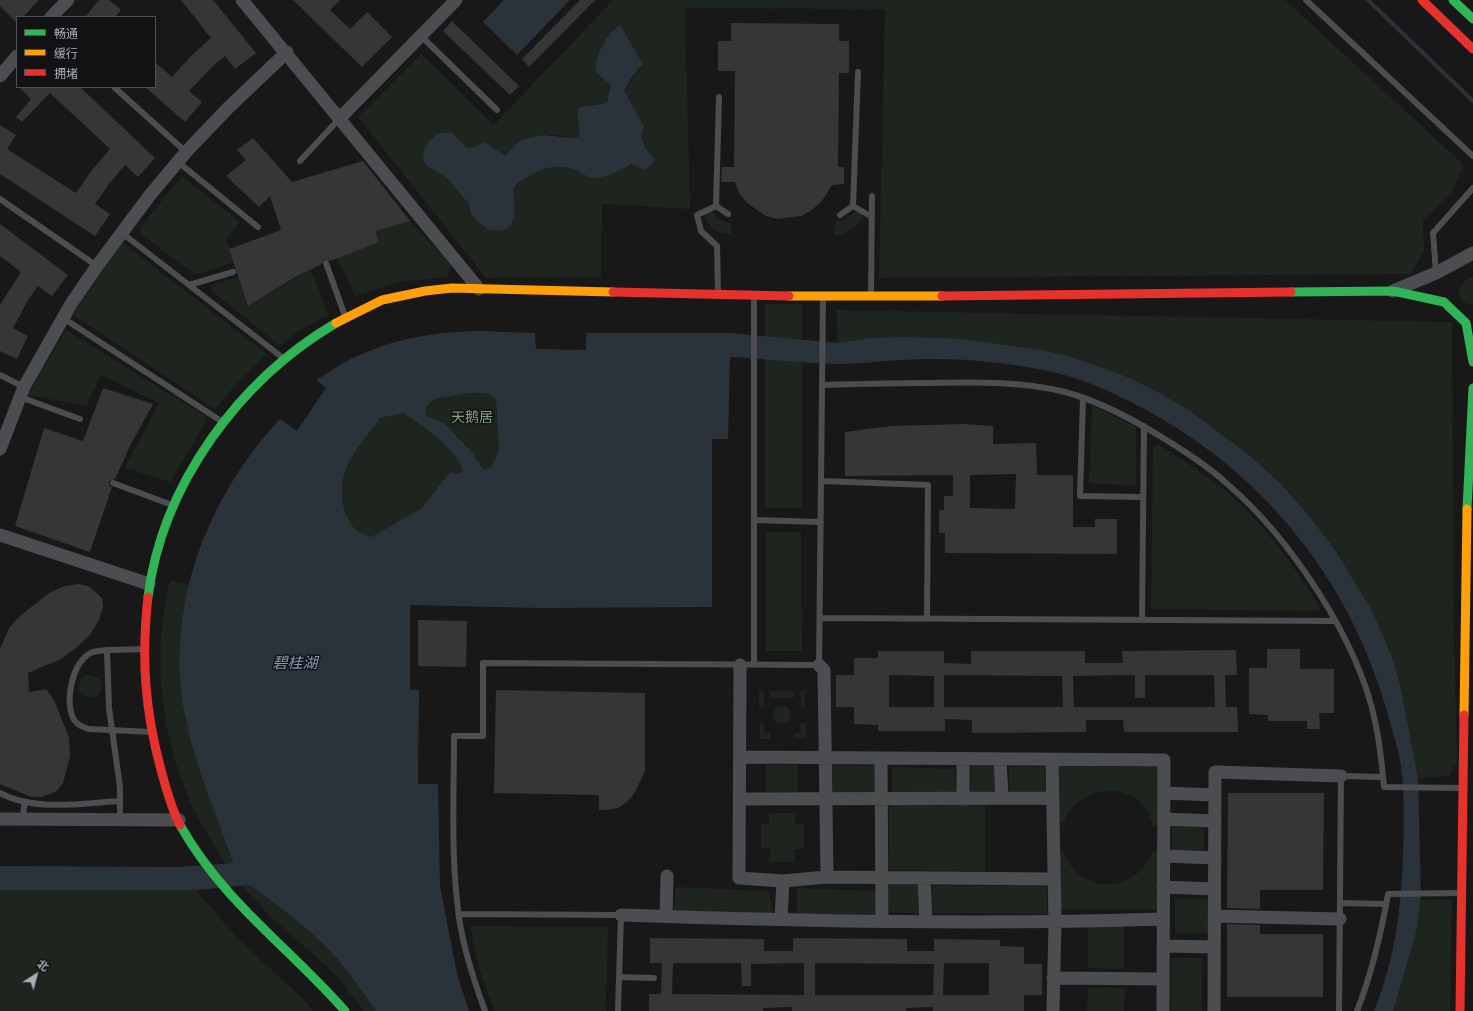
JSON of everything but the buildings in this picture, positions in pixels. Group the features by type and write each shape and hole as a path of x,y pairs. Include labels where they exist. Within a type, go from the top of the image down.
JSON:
{"street":[{"path":"242,0 287,52 479,289"},
{"path":"340,118 456,0"},
{"path":"1422,0 1473,49"},
{"path":"1453,0 1473,19"},
{"path":"52,16 65,1"},
{"path":"0,449 22,392 63,318 97,266 182,157 228,108 287,52"},
{"path":"0,76 16,57"},
{"path":"1393,291 1436,273 1473,253"},
{"path":"345,1011 329,992 304,967 273,940 227,893 200,858 178,820 150,732 143,684 143,636 152,568 174,506 189,473 213,435 252,390 284,359 308,341 345,318 382,300 416,291 452,288 823,297 1393,291 1444,302 1466,323 1473,362"},
{"path":"1460,1011 1461,893 1465,839 1464,788 1469,631 1470,481 1473,388"},
{"path":"0,535 150,584"},
{"path":"740,665 741,799 739,878 783,881 827,878 1053,879"},
{"path":"819,665 824,670 827,878"},
{"path":"740,757 1164,760 1163,1011"},
{"path":"881,758 882,921"},
{"path":"963,759 963,799"},
{"path":"1000,759 1002,798"},
{"path":"1052,759 1055,923 1053,1011"},
{"path":"1214,1011 1215,772 1341,776"},
{"path":"1164,793 1215,795"},
{"path":"741,799 1052,798"},
{"path":"0,819 178,820"},
{"path":"1164,819 1215,821"},
{"path":"1164,856 1215,858"},
{"path":"666,916 667,876"},
{"path":"924,878 926,921"},
{"path":"781,919 783,881"},
{"path":"1163,887 1214,889"},
{"path":"621,915 1055,923 1163,919"},
{"path":"1215,916 1340,919"},
{"path":"1164,946 1214,947"},
{"path":"1053,978 1163,979"}],"lane":[{"path":"1306,0 1473,156"},
{"path":"421,36 497,110"},
{"path":"853,206 858,72"},
{"path":"115,88 182,157 258,227"},
{"path":"716,206 719,97"},
{"path":"300,161 340,118"},
{"path":"1436,273 1432,233 1473,188"},
{"path":"871,297 872,196"},
{"path":"0,199 97,266"},
{"path":"716,206 728,214"},
{"path":"716,206 697,215 700,231 717,246 718,294"},
{"path":"840,215 853,206"},
{"path":"853,206 872,217"},
{"path":"122,233 284,359"},
{"path":"326,263 345,318"},
{"path":"189,285 233,272"},
{"path":"754,295 754,665"},
{"path":"485,1011 471,973 459,914 454,853 454,736 483,736 483,662 819,665 823,297"},
{"path":"63,318 223,422"},
{"path":"0,375 22,392 80,419"},
{"path":"823,385 988,381 1028,386 1083,398 1144,426 1189,455 1225,481 1259,514 1289,550 1335,621 1366,691 1375,720 1384,787 1464,788"},
{"path":"1083,398 1080,496 1143,497"},
{"path":"1142,620 1144,426"},
{"path":"822,481 928,485 927,618"},
{"path":"113,483 174,506"},
{"path":"754,520 821,522"},
{"path":"820,618 1335,621"},
{"path":"143,649 93,652 83,659 76,670 71,688 70,704 74,720 79,726 112,730 150,732"},
{"path":"108,651 109,708 120,801 120,820"},
{"path":"1339,1011 1341,776 1383,777"},
{"path":"0,793 25,802 52,804 120,801"},
{"path":"22,819 25,802"},
{"path":"1357,1011 1379,944 1388,894 1461,893"},
{"path":"1340,903 1386,904"},
{"path":"459,914 621,915 618,1011"},
{"path":"619,976 654,978"}],"green space":[{"path":"613,0 1285,0 1464,165 1451,194 1423,220 1424,251 1411,274 879,278 885,9 685,8 690,209 602,204 601,277 486,278 358,117 421,54 494,125","holes":["620,26 643,64 624,91 633,109 645,148 654,158 652,164 645,170 631,164 614,173 594,178 588,177 569,168 554,167 538,171 518,183 513,188 515,211 489,230 471,214 469,204 446,177 451,132 467,148 477,147 487,149 505,156 516,146 529,138 536,136 551,134 570,137 581,136 577,108 607,102 611,85 596,73 603,46 614,30"]},
{"path":"182,176 240,222 226,239 234,262 200,274 193,273 142,235 140,231 142,225"},
{"path":"709,209 721,220 731,223 731,234 718,232 709,225 705,217"},
{"path":"855,212 862,213 863,217 857,225 847,232 834,235 835,221 842,221"},
{"path":"410,221 448,261 451,267 447,277 399,282 355,296 337,258 378,244 376,231"},
{"path":"123,243 267,354 237,383 215,409 73,315 102,271"},
{"path":"311,269 328,315 294,334 280,346 212,291 211,285 239,277 248,306"},
{"path":"1470,278 1473,278 1473,305 1467,304 1463,301 1459,293 1462,285"},
{"path":"765,304 802,304 802,508 765,508"},
{"path":"836,310 1452,322 1454,630 1457,762 1449,776 1418,778 1401,689 1335,550 1305,511 1279,482 1248,454 1189,410 1159,392 1130,378 1068,356 870,338 838,343"},
{"path":"66,330 208,418 170,482 125,468 159,403 101,375 86,406 28,395"},
{"name":"天鹅居","path":"469,393 487,393 496,401 499,451 491,468 483,469 471,451 444,423 425,415 425,407 434,399"},
{"path":"1092,405 1136,427 1136,486 1089,483"},
{"path":"404,413 438,438 452,453 463,470 458,474 450,472 422,508 371,537 359,532 348,518 342,490 345,472 355,452 380,418"},
{"path":"1159,445 1197,469 1244,507 1281,550 1297,572 1320,607 1318,611 1151,609 1153,447"},
{"path":"766,532 801,532 802,651 766,651"},
{"path":"170,580 190,585 182,625 180,658 185,719 206,788 233,863 225,864 194,808 176,764 169,738 164,712 160,659 165,606"},
{"path":"88,675 99,678 102,686 98,697 86,697 78,690 81,678"},
{"path":"759,691 764,691 764,708 759,708"},
{"path":"770,691 794,691 794,698 770,698"},
{"path":"800,691 805,691 805,708 801,708"},
{"path":"782,706 788,709 791,715 788,721 782,724 776,721 773,715 776,709"},
{"path":"760,723 764,723 764,733 770,733 770,739 760,739"},
{"path":"800,723 806,723 806,738 794,738 794,733 801,733"},
{"path":"766,765 798,765 798,792 766,792"},
{"path":"832,765 877,766 877,794 832,794"},
{"path":"971,765 995,766 996,794 970,792"},
{"path":"1056,766 1160,767 1160,826 1153,826 1147,811 1137,800 1125,793 1111,791 1097,793 1083,799 1072,809 1063,823 1056,822"},
{"path":"892,767 955,769 956,796 892,795"},
{"path":"1009,767 1044,767 1046,794 1009,792"},
{"path":"889,803 985,803 985,871 889,870"},
{"path":"769,813 795,813 795,824 804,824 804,849 794,849 794,862 770,862 770,848 761,848 761,824 769,824"},
{"path":"1172,826 1204,827 1204,851 1172,850"},
{"path":"1056,851 1063,851 1071,866 1082,876 1094,882 1108,884 1122,882 1134,876 1145,865 1153,851 1160,851 1160,910 1056,909"},
{"path":"889,883 920,885 920,914 889,912"},
{"path":"250,885 324,944 376,1011 364,1011 336,975 270,916 242,886"},
{"path":"932,886 1047,886 1047,914 931,913"},
{"path":"676,887 769,891 773,916 673,913"},
{"path":"797,888 878,891 877,916 797,915"},
{"path":"0,890 196,890 237,938 302,998 313,1011 0,1011"},
{"path":"1175,898 1210,899 1210,933 1175,933"},
{"path":"1421,900 1452,900 1450,1011 1393,1011 1415,937"},
{"path":"470,926 608,927 606,1011 494,1011 478,965"},
{"path":"1088,927 1124,927 1124,969 1088,968"},
{"path":"1171,958 1202,958 1202,1011 1171,1011"},
{"path":"1088,988 1125,988 1124,1011 1087,1011"}],"water":[{"path":"504,0 570,0 517,55 483,22"},
{"path":"620,25 643,64 632,77 624,91 644,127 641,135 645,148 654,158 652,164 645,170 631,164 614,173 594,178 588,177 572,169 561,167 538,171 518,183 513,188 515,211 511,226 500,231 489,230 478,222 471,214 469,204 446,177 427,166 423,160 425,147 436,134 451,132 467,148 476,147 485,142 505,156 520,140 543,135 572,138 580,136 577,108 607,102 611,85 596,73 597,61 602,46 610,33"},
{"name":"碧桂湖","path":"479,331 535,333 536,349 586,350 586,333 729,333 838,343 870,338 906,337 962,339 1041,350 1068,356 1130,378 1189,410 1248,454 1279,482 1305,511 1335,550 1372,611 1392,657 1401,689 1418,778 1421,900 1415,937 1393,1011 1374,1011 1392,954 1401,897 1404,820 1403,784 1400,760 1387,711 1372,667 1354,625 1332,585 1306,547 1277,512 1244,479 1209,450 1170,424 1116,394 1072,377 1018,365 978,361 920,359 837,364 730,357 728,439 712,439 712,607 541,608 410,605 410,690 419,690 418,784 438,784 440,886 457,974 469,1011 376,1011 324,944 250,885 196,890 0,890 0,866 179,867 233,863 195,756 186,720 180,679 181,638 186,598 197,558 212,520 231,484 254,450 280,419 297,431 326,388 316,380 348,360 384,345 415,337","holes":["469,393 487,393 496,400 499,451 491,468 483,469 471,451 444,423 425,415 426,407 434,399","404,413 438,438 452,453 463,470 458,474 450,472 422,508 371,537 359,532 348,518 342,491 345,472 355,452 380,418"]}],"waterway":[{"path":"1368,0 1473,101"}],"traffic: fast":[{"path":"1453,0 1473,19"},
{"path":"1291,292 1393,291 1444,302 1466,323 1473,362"},
{"path":"148,597 156,555 170,515 188,476 211,439 238,405 268,374 301,347 336,323"},
{"path":"1467,509 1473,388"},
{"path":"180,825 197,853 216,878 345,1011"}],"traffic: slow":[{"path":"336,323 382,300 425,291 452,288 613,292"},
{"path":"789,296 942,296"},
{"path":"1464,715 1467,509"}],"traffic: jam":[{"path":"1422,0 1473,49"},
{"path":"613,292 789,296"},
{"path":"942,296 1291,292"},
{"path":"148,597 145,663 151,727 171,805 180,825"},
{"path":"1460,1011 1464,715"}]}
